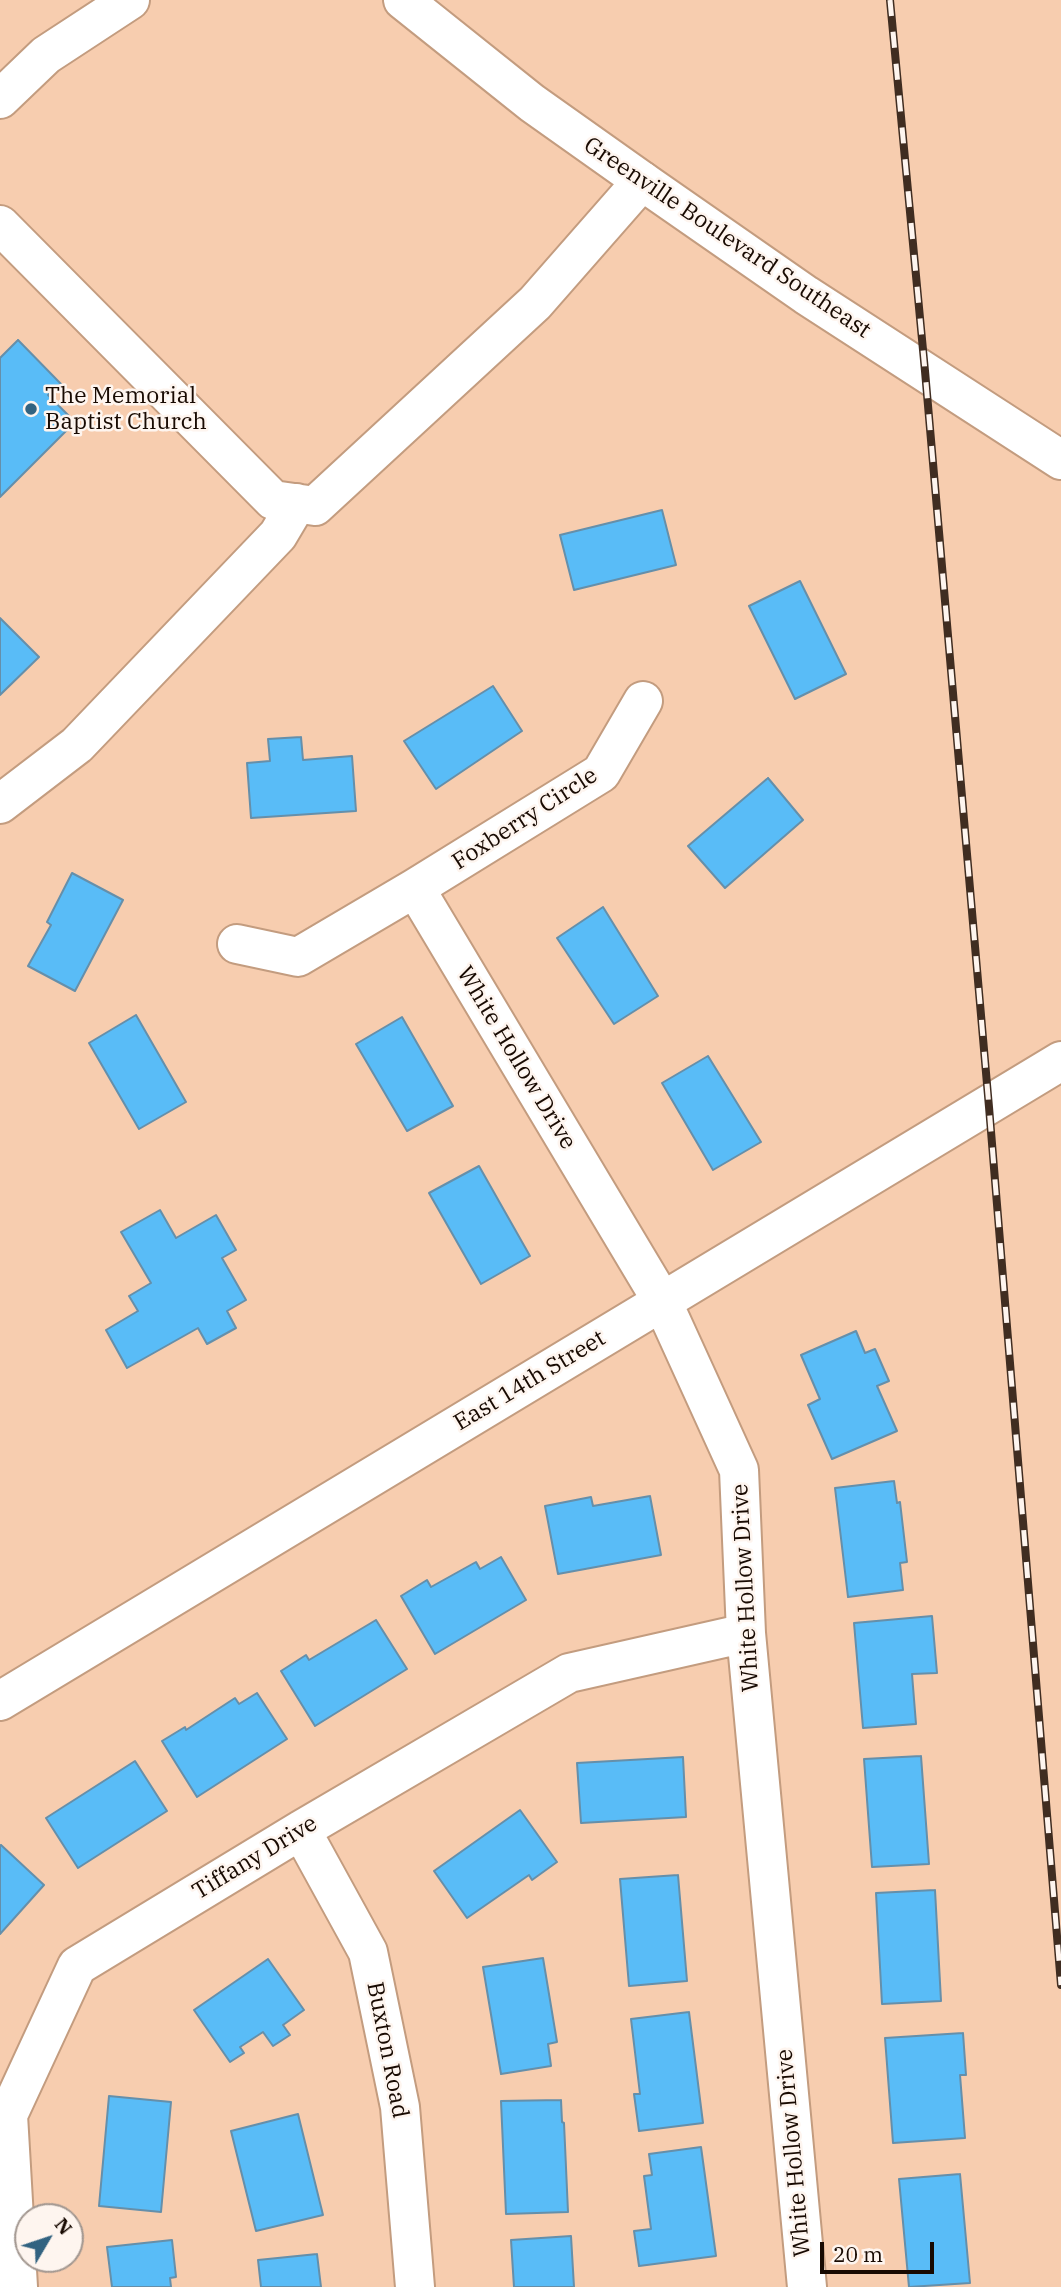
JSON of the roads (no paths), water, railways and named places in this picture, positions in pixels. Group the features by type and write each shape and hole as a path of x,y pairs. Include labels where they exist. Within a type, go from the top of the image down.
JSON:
{"main road":[{"path":"0,99 46,55 130,0"},
{"name":"Greenville Boulevard Southeast","path":"403,0 532,103 642,181 806,295 1061,460"},
{"path":"0,225 273,500 315,506 535,303 642,181"},
{"path":"0,804 77,745 278,535 297,503"},
{"name":"Foxberry Circle","path":"237,944 298,957 415,888 601,773 643,701"},
{"name":"White Hollow Drive","path":"415,888 662,1301 740,1470 746,1633 807,2287"},
{"name":"East 14th Street","path":"0,1701 1061,1061"},
{"name":"Tiffany Drive","path":"18,2287 8,2115 77,1966 301,1830 569,1674 746,1633"},
{"name":"Buxton Road","path":"301,1830 368,1952 400,2107 415,2287"}],"railway":[{"path":"890,0 989,1107 1061,1985"}],"place":[{"name":"The Memorial Baptist Church","path":"31,409"}]}
